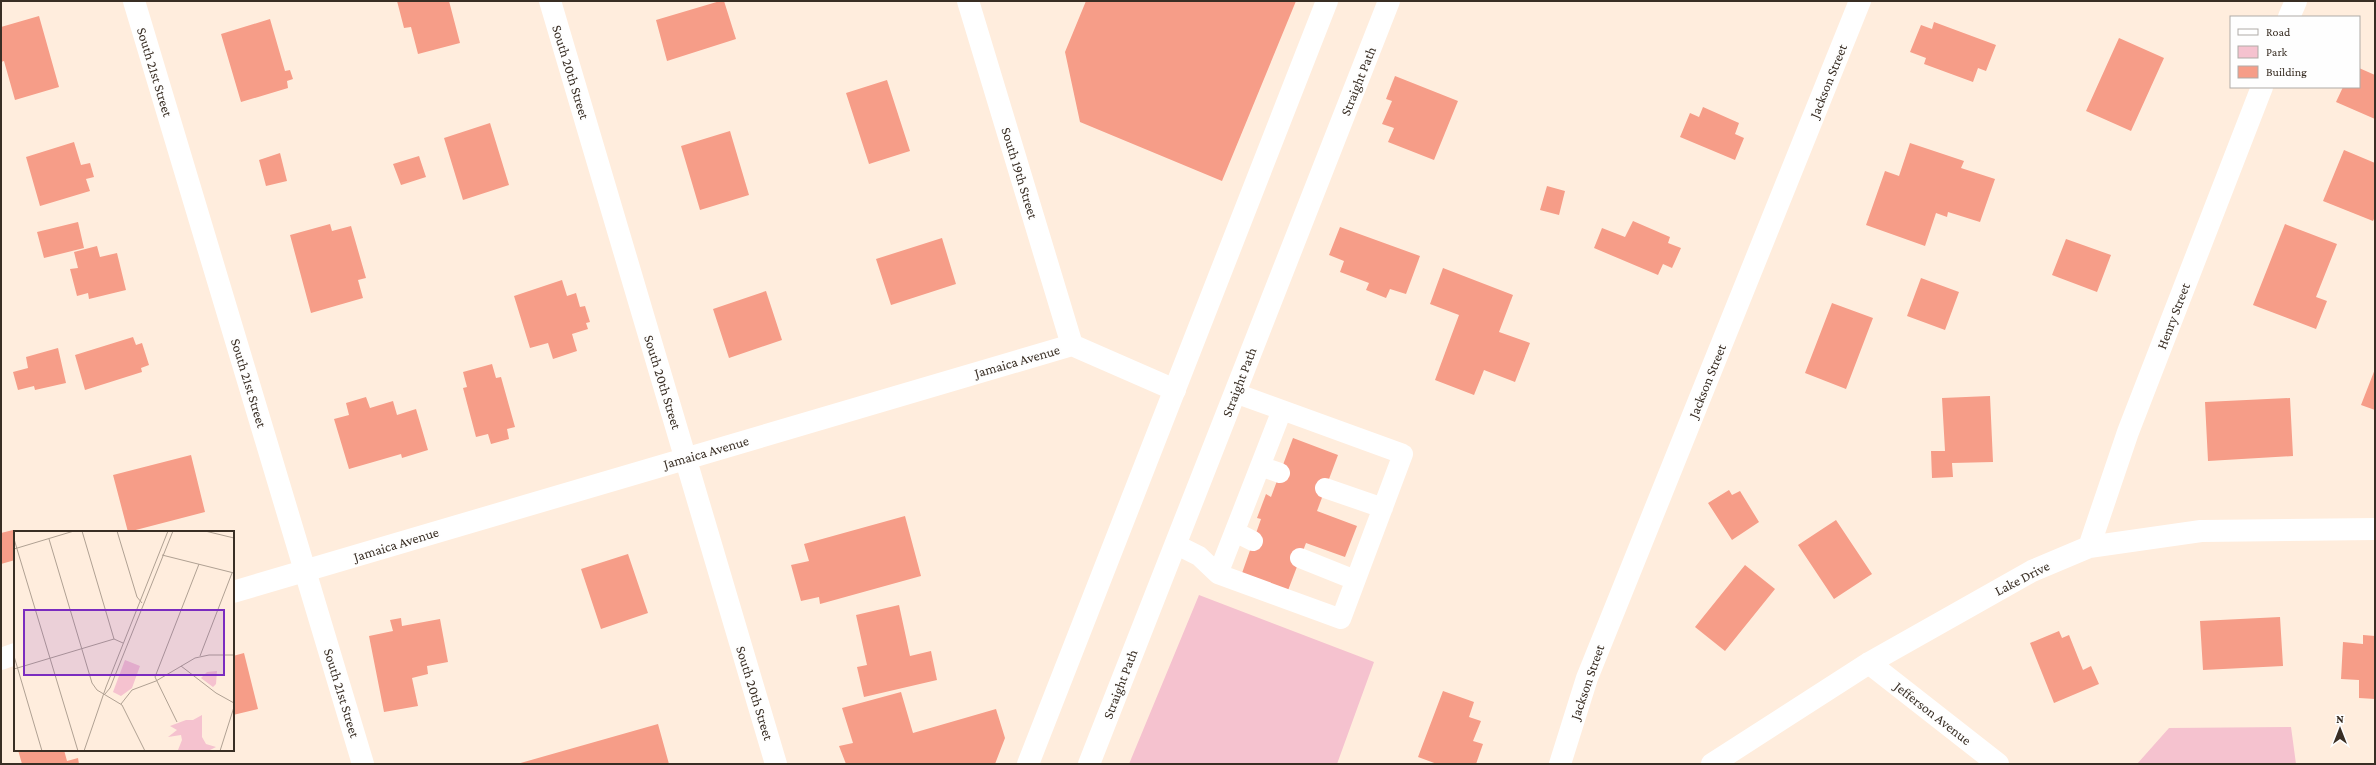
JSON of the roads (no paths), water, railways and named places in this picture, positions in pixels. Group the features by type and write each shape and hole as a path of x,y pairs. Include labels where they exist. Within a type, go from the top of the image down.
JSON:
{"street":[{"name":"South 21st Street","path":"134,1 363,764"},
{"name":"South 20th Street","path":"550,1 776,764"},
{"name":"South 19th Street","path":"968,1 1072,345"},
{"path":"1028,764 1327,1"},
{"name":"Straight Path","path":"1089,764 1389,1"},
{"path":"2289,16 2296,1"},
{"name":"Jackson Street","path":"1560,764 1587,678 1854,3"},
{"name":"Henry Street","path":"2089,547 2128,432 2262,88"},
{"name":"Jamaica Avenue","path":"234,592 1072,345 1175,390"},
{"name":"Lake Drive","path":"1712,764 1868,663 2032,571 2089,547 2201,532 2375,529"},
{"path":"1,658 14,654"},
{"name":"Jefferson Avenue","path":"1868,663 1998,764"}],"lane":[{"path":"1175,544 1199,556 1218,574 1341,619 1403,454 1235,393"},
{"path":"1218,574 1282,410"},
{"path":"1260,466 1280,473"},
{"path":"1325,488 1383,508"},
{"path":"1235,532 1253,541"},
{"path":"1300,558 1355,580"}]}
